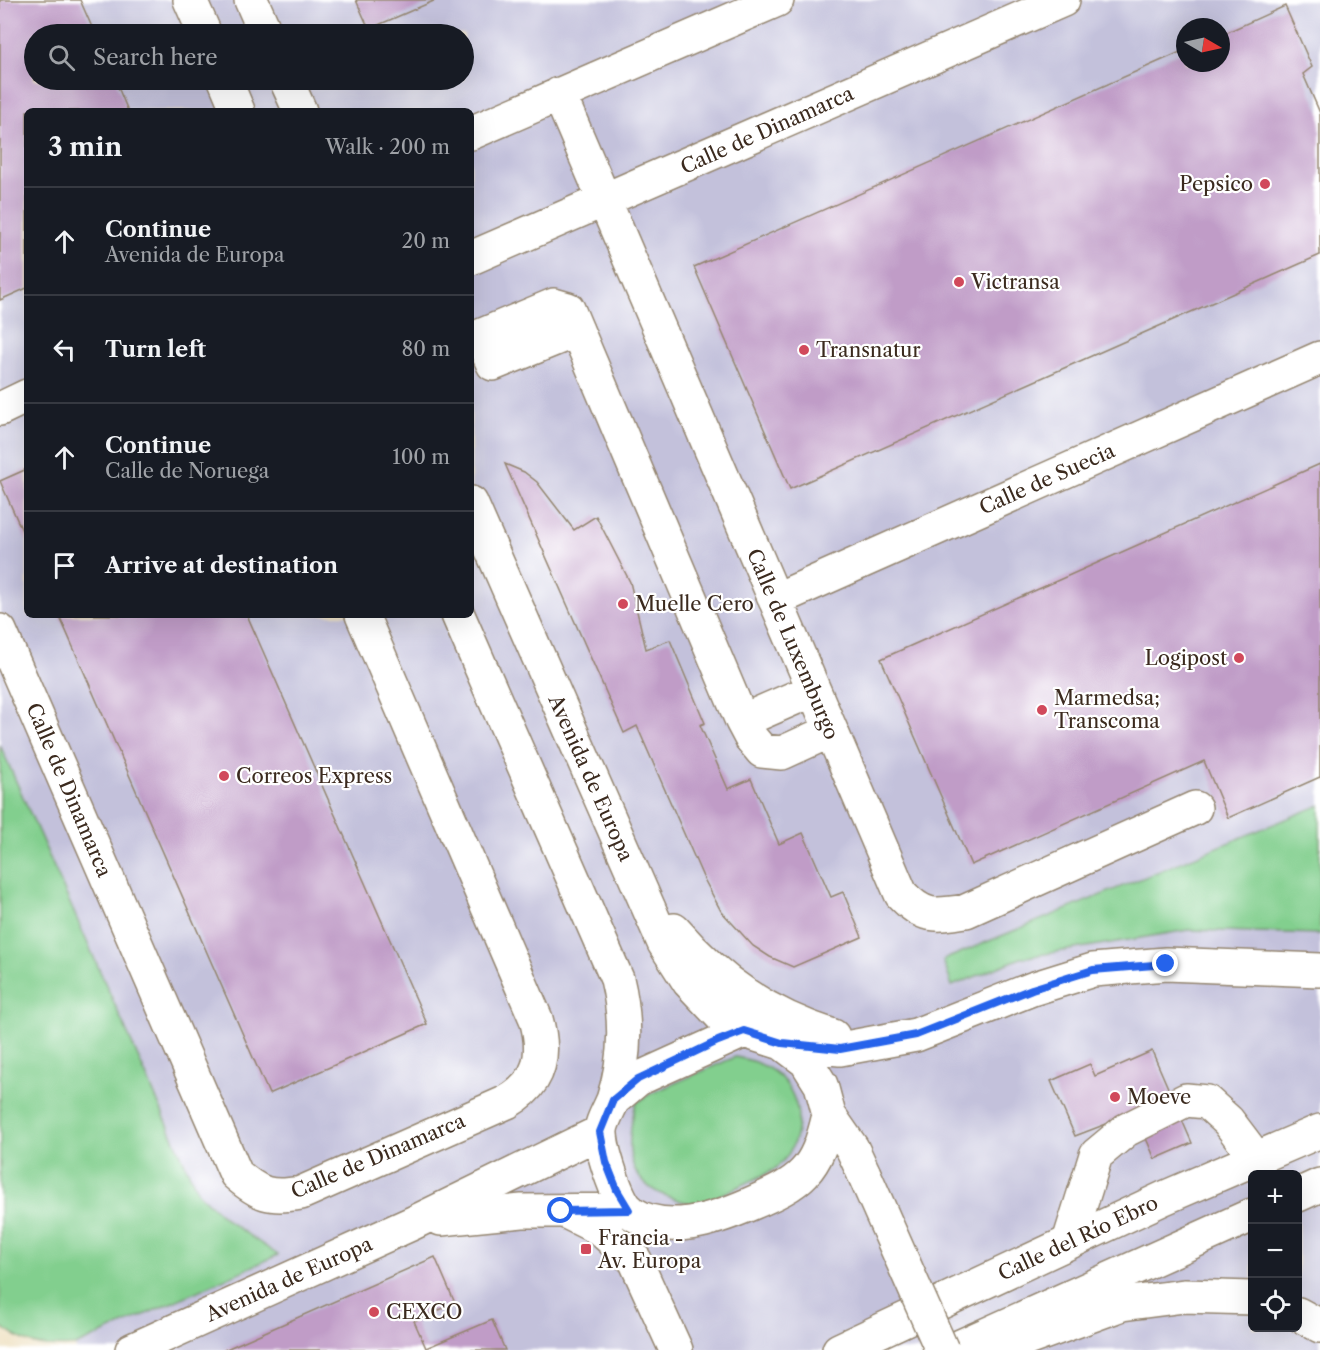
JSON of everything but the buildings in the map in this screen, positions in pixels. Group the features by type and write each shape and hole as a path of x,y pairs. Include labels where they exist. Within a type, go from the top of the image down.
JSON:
{"street":[{"path":"190,0 201,24"},
{"path":"251,0 262,24"},
{"path":"474,132 777,0"},
{"name":"Calle de Dinamarca","path":"474,257 1063,0"},
{"path":"229,90 237,108"},
{"path":"291,90 299,108"},
{"name":"Calle de Luxemburgo","path":"559,94 901,894 916,910 938,915 966,911 1195,808"},
{"path":"577,330 751,738 762,751 782,753 830,731"},
{"name":"Calle de Suecia","path":"775,600 1320,358"},
{"path":"0,409 24,397"},
{"name":"Avenida de Europa","path":"474,510 664,943 689,982 725,1020 744,1031"},
{"name":"Calle de Dinamarca","path":"0,631 236,1174 255,1190 277,1197 301,1193 517,1096 537,1074 541,1055 536,1019 363,618"},
{"path":"459,618 617,979 625,1012 624,1047 613,1100 600,1132 606,1162 617,1190 631,1211 649,1286"},
{"path":"742,721 813,690"},
{"path":"627,859 665,920 692,951 751,1001 799,1025 836,1036 872,1043"},
{"path":"613,1100 638,1079 744,1031 782,1043 840,1049 916,1035 1032,989 1093,970 1166,964 1320,970"},
{"path":"782,1043 806,1061 821,1085 829,1115 852,1148 942,1350"},
{"path":"1069,1242 1080,1197 1096,1155 1126,1130 1186,1100 1208,1102 1228,1121 1256,1158"},
{"path":"631,1211 653,1222 698,1222 719,1218 789,1187 812,1166 824,1139 829,1115"},
{"name":"Calle del Río Ebro","path":"839,1350 1069,1242 1320,1131"},
{"name":"Avenida de Europa","path":"132,1350 413,1224 600,1132"},
{"path":"1302,1193 1320,1185"},
{"path":"561,1211 585,1220 611,1238 635,1260 649,1286 676,1350"},
{"name":"Avenida de Europa","path":"413,1224 466,1215 631,1211"},
{"path":"952,1350 1248,1217"},
{"path":"997,1350 1122,1304 1184,1296 1248,1298"},
{"path":"1302,1316 1320,1326"}],"shaded area":[{"path":"0,0 1320,0 1320,1350 76,1350 75,1346 277,1254 228,1221 198,1193 0,745"}],"green space":[{"path":"0,745 198,1193 228,1221 278,1255 75,1346 36,1345 0,1326"},
{"path":"1320,805 1320,934 1188,930 1021,958 952,986 943,960"},
{"path":"735,1057 753,1061 770,1069 789,1088 798,1116 796,1136 792,1146 781,1163 773,1170 710,1199 688,1203 661,1194 639,1177 630,1155 631,1129 636,1103 650,1094"}],"place":[{"name":"Pepsico","path":"1265,184"},
{"name":"Victransa","path":"959,282"},
{"name":"Transnatur","path":"804,350"},
{"name":"Muelle Cero","path":"623,604"},
{"name":"Logipost","path":"1239,658"},
{"name":"Marmedsa; Transcoma","path":"1042,710"},
{"name":"Correos Express","path":"224,776"},
{"name":"Moeve","path":"1115,1097"},
{"name":"Francia - Av. Europa","path":"586,1249"},
{"name":"CEXCO","path":"374,1312"}],"route":[{"path":"561,1211 629,1210 617,1190 606,1162 600,1132 613,1100 638,1079 718,1041 744,1031 782,1043 840,1049 916,1035 982,1011 1032,989 1093,970 1166,964"}]}
